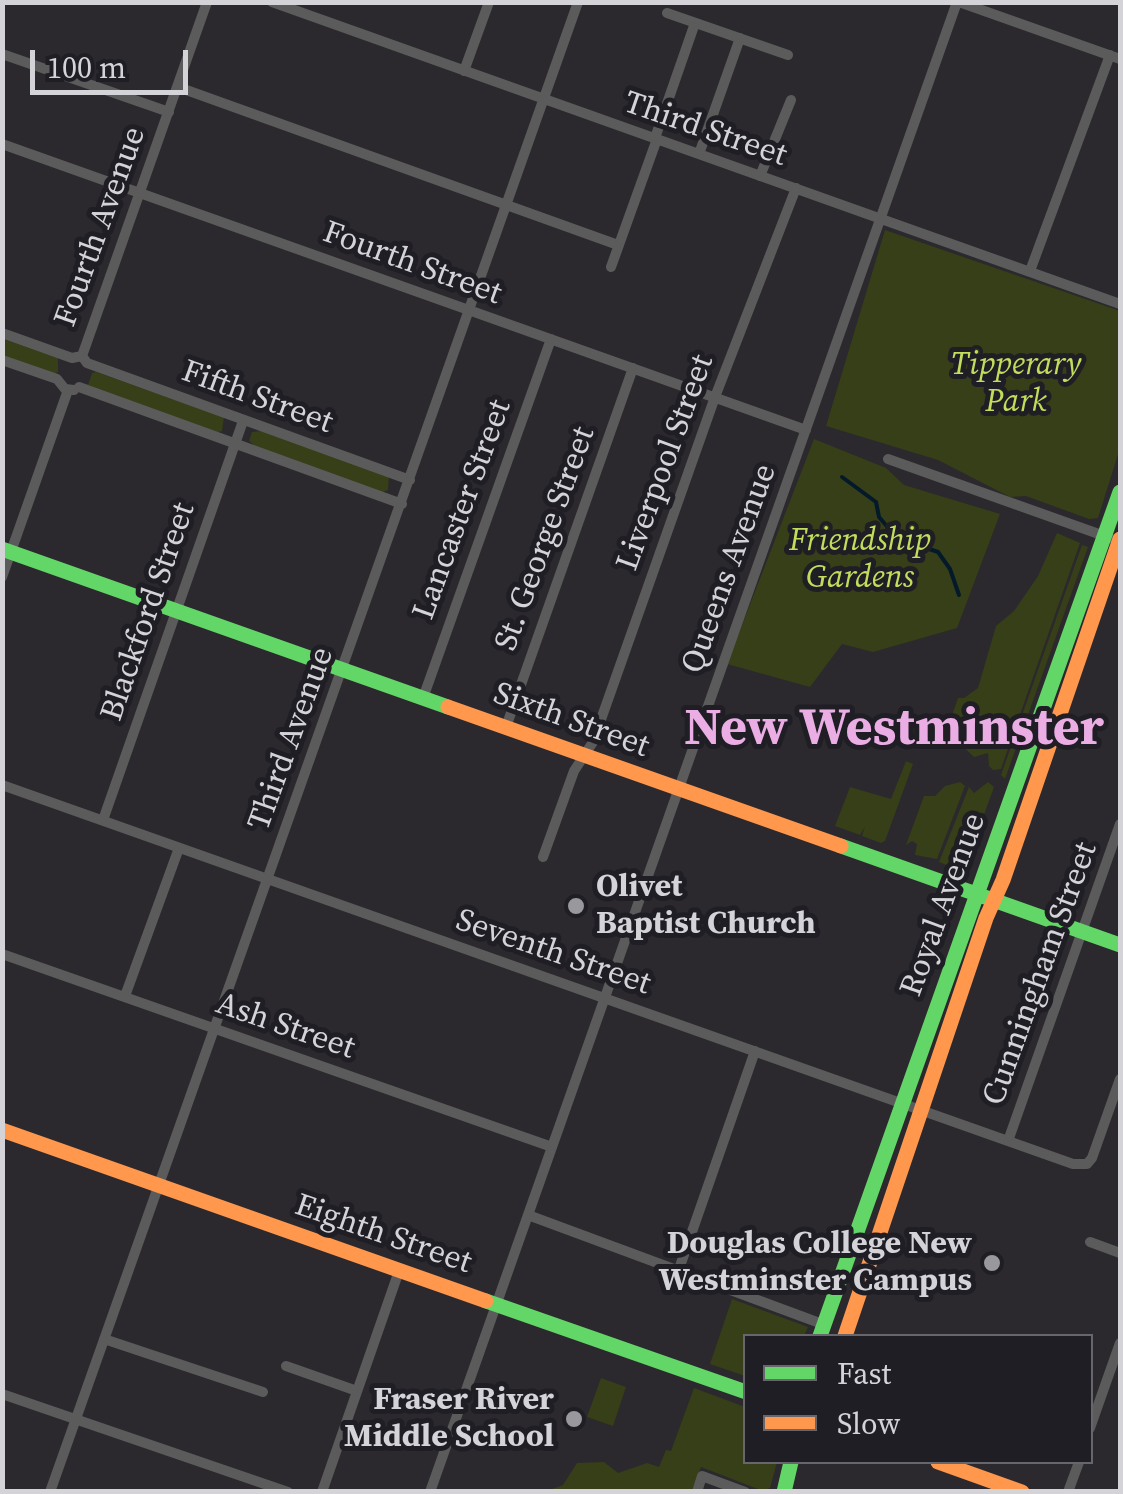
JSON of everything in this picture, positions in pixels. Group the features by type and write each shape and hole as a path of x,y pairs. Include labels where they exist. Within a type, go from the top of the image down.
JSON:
{"street":[{"name":"Fourth Avenue","path":"80,359 207,2"},
{"name":"Third Street","path":"272,2 1120,304"},
{"path":"464,70 490,2"},
{"name":"Third Avenue","path":"50,1492 578,2"},
{"path":"958,2 1115,57 1030,271"},
{"name":"Queens Avenue","path":"430,1492 958,2"},
{"path":"667,13 788,54"},
{"path":"612,266 695,22"},
{"path":"699,154 740,38"},
{"path":"2,54 169,112"},
{"path":"178,88 618,246"},
{"path":"760,176 790,100"},
{"name":"Fourth Street","path":"2,144 806,430"},
{"name":"Liverpool Street","path":"543,857 574,770 586,756 715,398 796,188"},
{"name":"Fifth Street","path":"2,333 410,480"},
{"name":"Lancaster Street","path":"424,698 551,339"},
{"path":"69,386 80,359"},
{"path":"2,578 7,550 80,359"},
{"name":"Fifth Street","path":"2,360 402,504"},
{"name":"St. George Street","path":"506,727 633,368"},
{"name":"Blackford Street","path":"103,820 243,421"},
{"path":"888,459 1116,540"},
{"name":"Royal Avenue","path":"845,1334 1116,540 1120,492"},
{"name":"Royal Avenue","path":"822,1331 977,894 1116,540"},
{"name":"Sixth Street","path":"7,550 1120,945"},
{"name":"Seventh Street","path":"2,785 1072,1164 1087,1164 1094,1153 1120,1079"},
{"name":"Cunningham Street","path":"1008,1140 1120,824"},
{"path":"124,996 178,848"},
{"name":"Ash Street","path":"2,954 552,1148"},
{"path":"679,1269 755,1051"},
{"name":"Eighth Street","path":"2,1130 743,1391"},
{"path":"528,1215 679,1269 822,1331"},
{"path":"1090,1242 1120,1254"},
{"path":"322,1492 399,1271"},
{"path":"104,1339 263,1392"},
{"path":"1093,1420 1120,1343"},
{"path":"286,1366 357,1392"},
{"path":"2,1394 288,1492"},
{"path":"784,1492 791,1464"},
{"path":"942,1464 983,1485 1022,1492"},
{"path":"1068,1492 1078,1464"},
{"path":"696,1492 702,1476 745,1492"}],"green space":[{"name":"Tipperary Park","path":"885,230 1120,311 1120,448 1098,518 1089,519 1026,496 1010,497 938,460 826,426"},
{"path":"3,339 58,358 58,372 3,357"},
{"path":"96,372 224,417 222,431 217,433 88,385"},
{"path":"261,431 389,476 388,490 380,493 255,446 249,441 252,432"},
{"name":"Friendship Gardens","path":"814,439 886,468 904,485 1000,514 957,628 873,652 842,644 810,687 727,664"},
{"path":"1057,533 1080,543 1001,769 993,770 988,753 974,757 957,741 971,731 963,720 952,715 958,698 978,688 996,626 1014,611 1038,576"},
{"path":"1082,545 1088,547 1005,779 1001,775"},
{"path":"906,761 913,764 885,841 862,836 865,827 860,835 835,826 850,787 891,799"},
{"path":"960,782 965,786 937,859 915,855 917,844 912,841 906,845 924,796 935,796 945,786"},
{"path":"988,782 994,787 966,864 958,861 953,868 939,862 969,787 974,793"},
{"path":"732,1299 808,1327 805,1334 743,1334 743,1375 710,1364"},
{"path":"601,1378 626,1387 613,1426 587,1417"},
{"path":"694,1388 743,1406 743,1464 776,1464 770,1488 763,1491 701,1467 692,1491 544,1492 563,1485 577,1463 604,1462 618,1473 647,1463 659,1467 666,1450 671,1451"}],"waterway":[{"path":"842,477 876,502 879,517 897,538 938,552 950,569 959,595"}],"traffic: fast":[{"path":"821,1334 1120,492"},
{"path":"2,549 448,707"},
{"path":"841,846 1120,945"},
{"path":"486,1301 743,1391"},
{"path":"784,1492 791,1464"}],"traffic: slow":[{"path":"846,1334 986,918 1003,880 1120,539"},
{"path":"448,707 841,846"},
{"path":"2,1130 486,1301"},
{"path":"944,1464 1022,1492"}],"place":[{"name":"Olivet Baptist Church","path":"576,906"},
{"name":"Douglas College New Westminster Campus","path":"992,1263"},
{"name":"Fraser River Middle School","path":"574,1419"}],"district":[{"name":"New Westminster","path":"894,731"}]}
